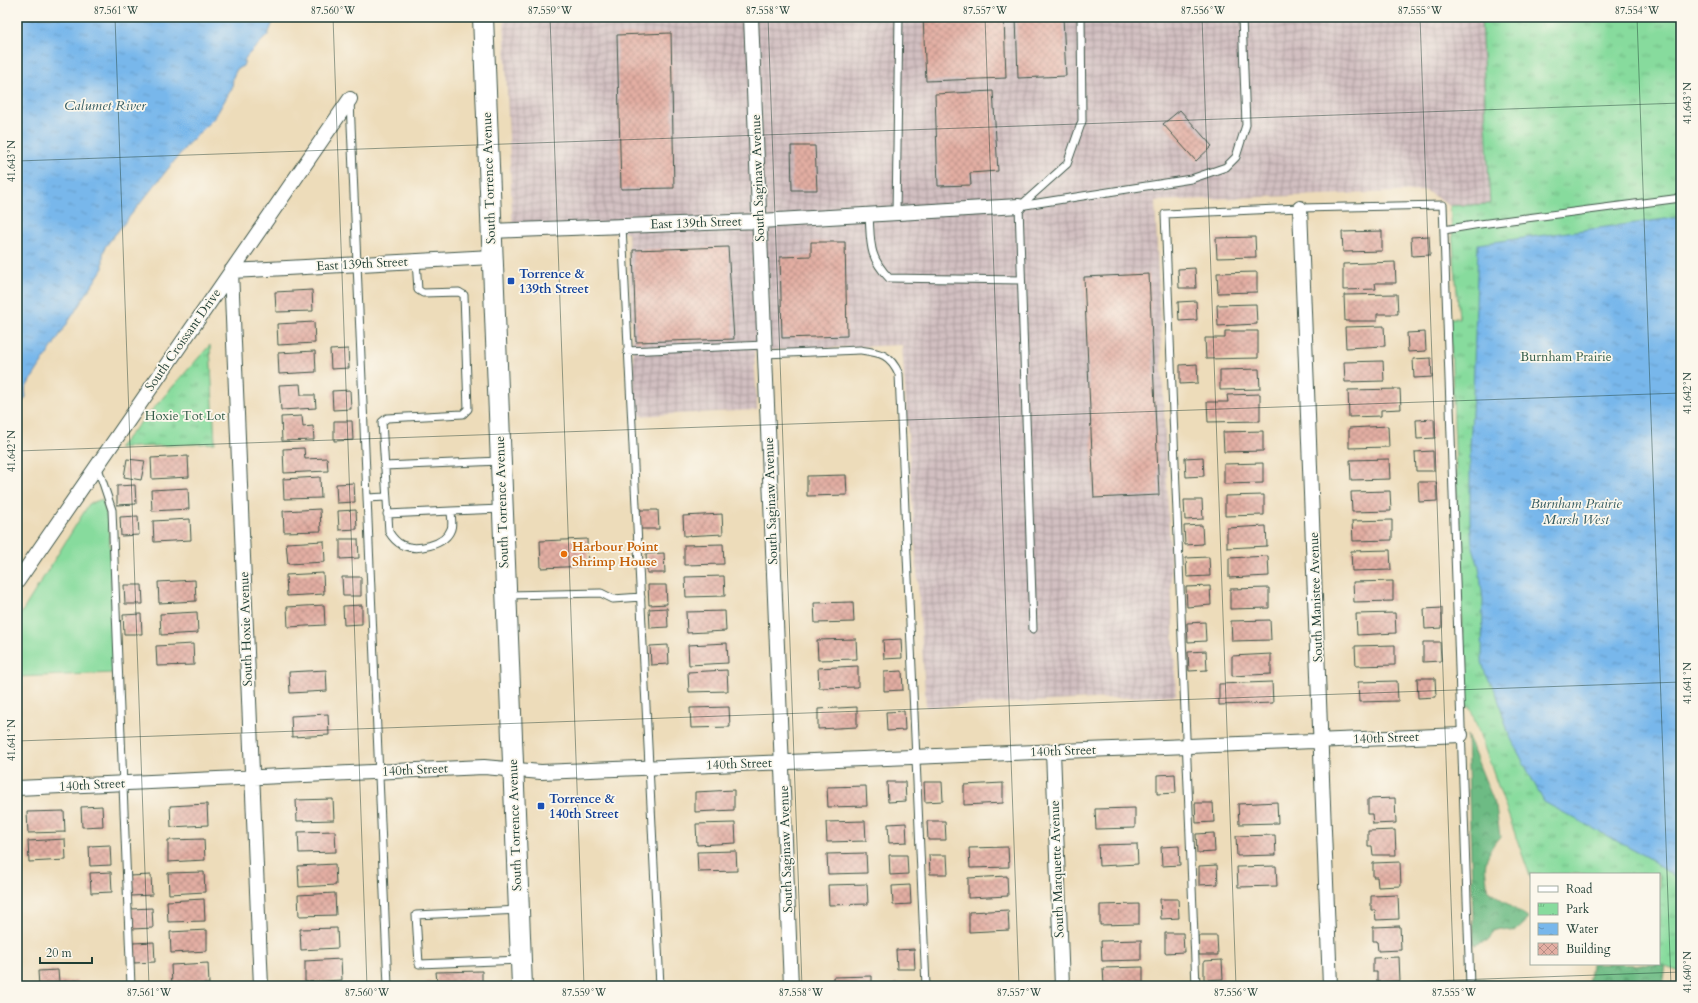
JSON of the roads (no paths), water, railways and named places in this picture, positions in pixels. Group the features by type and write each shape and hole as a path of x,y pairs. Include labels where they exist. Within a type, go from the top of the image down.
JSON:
{"main road":[{"name":"South Torrence Avenue","path":"483,17 522,986"}],"street":[{"name":"South Saginaw Avenue","path":"751,17 791,986"},
{"name":"South Croissant Drive","path":"17,582 350,99"},
{"name":"East 139th Street","path":"491,231 760,221 1020,206"},
{"name":"South Manistee Avenue","path":"1300,208 1330,986"},
{"name":"East 139th Street","path":"231,271 492,257"},
{"name":"South Hoxie Avenue","path":"231,271 260,986"},
{"name":"140th Street","path":"17,788 484,766 541,772 1461,735"},
{"name":"South Marquette Avenue","path":"1053,751 1062,986"}],"lane":[{"path":"896,213 900,17"},
{"path":"1032,629 1020,206 1067,164 1082,121 1081,17"},
{"path":"1020,206 1191,179 1226,167 1236,157 1246,125 1242,17"},
{"path":"350,99 388,986"},
{"path":"1444,230 1681,198"},
{"path":"1196,986 1165,214 1300,208 1443,205 1470,986"},
{"path":"869,215 872,253 880,268 889,278 1021,280"},
{"path":"622,226 627,351 650,767 660,986"},
{"path":"416,261 418,290 422,293 459,292 464,295 468,409 463,414 387,418 382,422 389,532 394,539 403,545 434,545 443,541 451,528 451,511"},
{"path":"627,351 860,350 874,352 885,356 894,362 899,374 926,986"},
{"path":"384,466 501,461"},
{"path":"97,465 112,510 131,986"},
{"path":"367,498 386,497"},
{"path":"387,514 503,509"},
{"path":"506,595 601,593 613,599 641,597"},
{"path":"519,910 416,915 419,964 521,960"}],"water":[{"name":"Calumet River","path":"17,17 275,17 268,35 246,57 243,66 237,69 233,77 232,88 215,117 188,144 105,247 103,255 103,268 25,389 26,397 17,410"},
{"name":"Burnham Prairie Marsh West","path":"1681,217 1681,882 1650,859 1544,802 1509,735 1496,692 1485,673 1482,661 1483,600 1479,567 1472,544 1470,521 1470,446 1478,244"}],"place":[{"name":"Torrence & 139th Street","path":"511,281"},
{"name":"Harbour Point Shrimp House","path":"564,554"},
{"name":"Torrence & 140th Street","path":"541,806"}],"park label":[{"name":"Burnham Prairie","path":"1566,357"},
{"name":"Hoxie Tot Lot","path":"185,416"}]}
